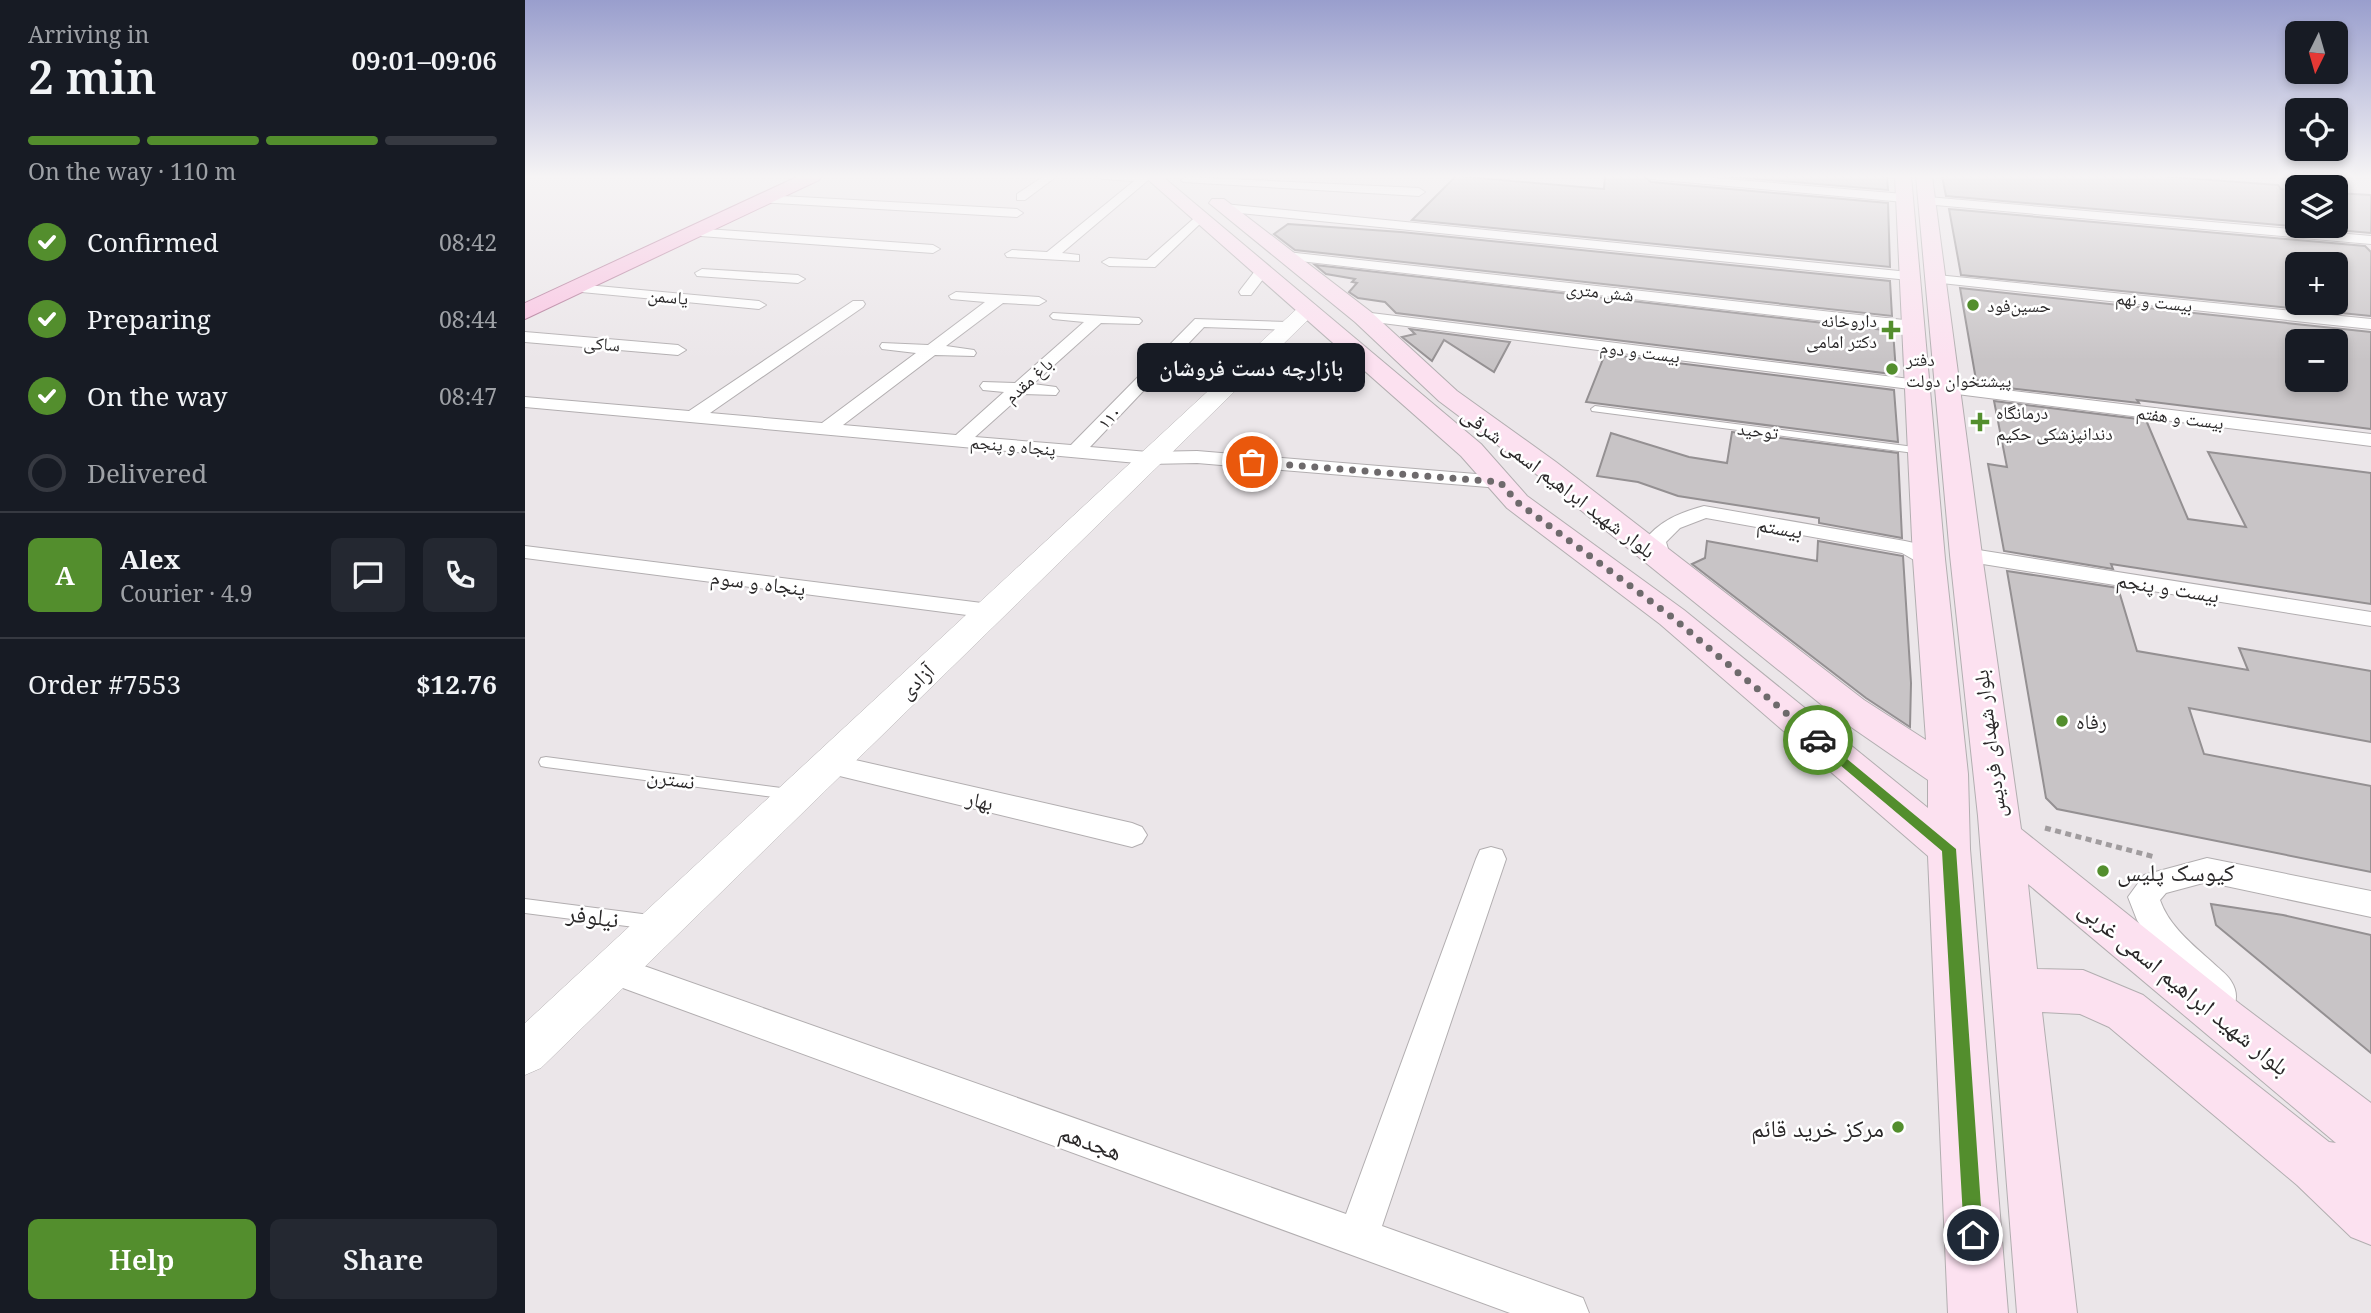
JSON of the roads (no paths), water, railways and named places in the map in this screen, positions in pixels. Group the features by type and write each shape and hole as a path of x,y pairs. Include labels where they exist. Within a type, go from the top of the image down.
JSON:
{"main road":[{"path":"525,293 646,237"},
{"path":"525,312 681,237"},
{"name":"بلوار شهید ابراهیم اسمی شرقی","path":"1246,237 1263,271 1298,318 1471,450 1517,502 1542,523 1672,617 1949,849"},
{"name":"بلوار شهید ابراهیم اسمی شرقی","path":"1267,237 1287,257 1363,317 1448,396 1546,468 1851,709 1948,774"},
{"name":"بلوار شهدای فردیس","path":"1919,237 1947,557 1949,849 1978,1313"},
{"name":"بلوار شهدای فردیس","path":"1923,277 1913,326 1933,386 1922,451 1947,557 1999,826 2047,1313"},
{"path":"1500,482 1535,482 1542,477 1546,468"},
{"path":"1542,523 1541,509 1551,503 1571,502 1595,509"},
{"name":"بلوار شهید ابراهیم اسمی غربی","path":"1999,826 2367,1142"},
{"path":"2017,990 2083,992 2126,1011 2316,1166 2371,1217"},
{"path":"2316,1166 2342,1173 2363,1167 2367,1142"}],"street":[{"path":"767,237 933,249"},
{"path":"1049,257 1073,237"},
{"path":"1109,262 1150,264 1179,237"},
{"name":"بیست و نهم","path":"1581,237 1923,277 2371,324"},
{"path":"2347,237 2371,240"},
{"path":"1012,254 1075,258"},
{"name":"شش متری","path":"1287,257 1913,326"},
{"path":"1246,292 1263,271"},
{"path":"702,272 798,279"},
{"path":"711,300 756,276"},
{"name":"یاسمن","path":"576,288 759,305"},
{"path":"956,296 1039,301"},
{"path":"825,429 999,299"},
{"path":"694,417 857,304"},
{"path":"1058,316 1135,321"},
{"name":"بیست و دوم","path":"1363,317 1933,386"},
{"name":"۱۱۰","path":"1076,451 1201,322 1298,318"},
{"name":"آزادی","path":"525,1053 1298,318"},
{"name":"باغ مقدم","path":"960,441 1097,319"},
{"name":"ساکی","path":"525,337 678,350"},
{"path":"888,346 968,353"},
{"path":"989,386 1050,391"},
{"name":"بیست و هفتم","path":"1933,386 2371,440"},
{"name":"پنجاه و پنجم","path":"525,402 1149,458 1197,457 1500,482"},
{"name":"بیستم","path":"1660,559 1655,541 1673,524 1704,512 1905,547 1947,557"},
{"name":"پنجاه و سوم","path":"525,552 990,611"},
{"name":"بیست و پنجم","path":"1947,557 2371,619"},
{"name":"بهار","path":"829,764 1132,835"},
{"path":"1358,1237 1491,859"},
{"path":"2223,1020 2218,989 2159,931 2148,913 2144,897 2155,884 2207,870 2371,904"},
{"name":"هجدهم","path":"613,970 1569,1313"}],"lane":[{"name":"توحید","path":"1595,409 1922,451"},
{"name":"نسترن","path":"546,762 797,795"},
{"name":"نیلوفر","path":"525,906 661,924"}],"place":[{"name":"حسین‌فود","path":"1973,305"},
{"name":"داروخانه دکتر امامی","path":"1891,330"},
{"name":"دفتر پیشتخوان دولت","path":"1892,369"},
{"name":"درمانگاه دندانپزشکی حکیم","path":"1980,422"},
{"name":"بازارچه دست فروشان","path":"1252,462"},
{"name":"رفاه","path":"2062,721"},
{"name":"کیوسک پلیس","path":"2103,871"},
{"name":"مرکز خرید قائم","path":"1898,1127"}]}
